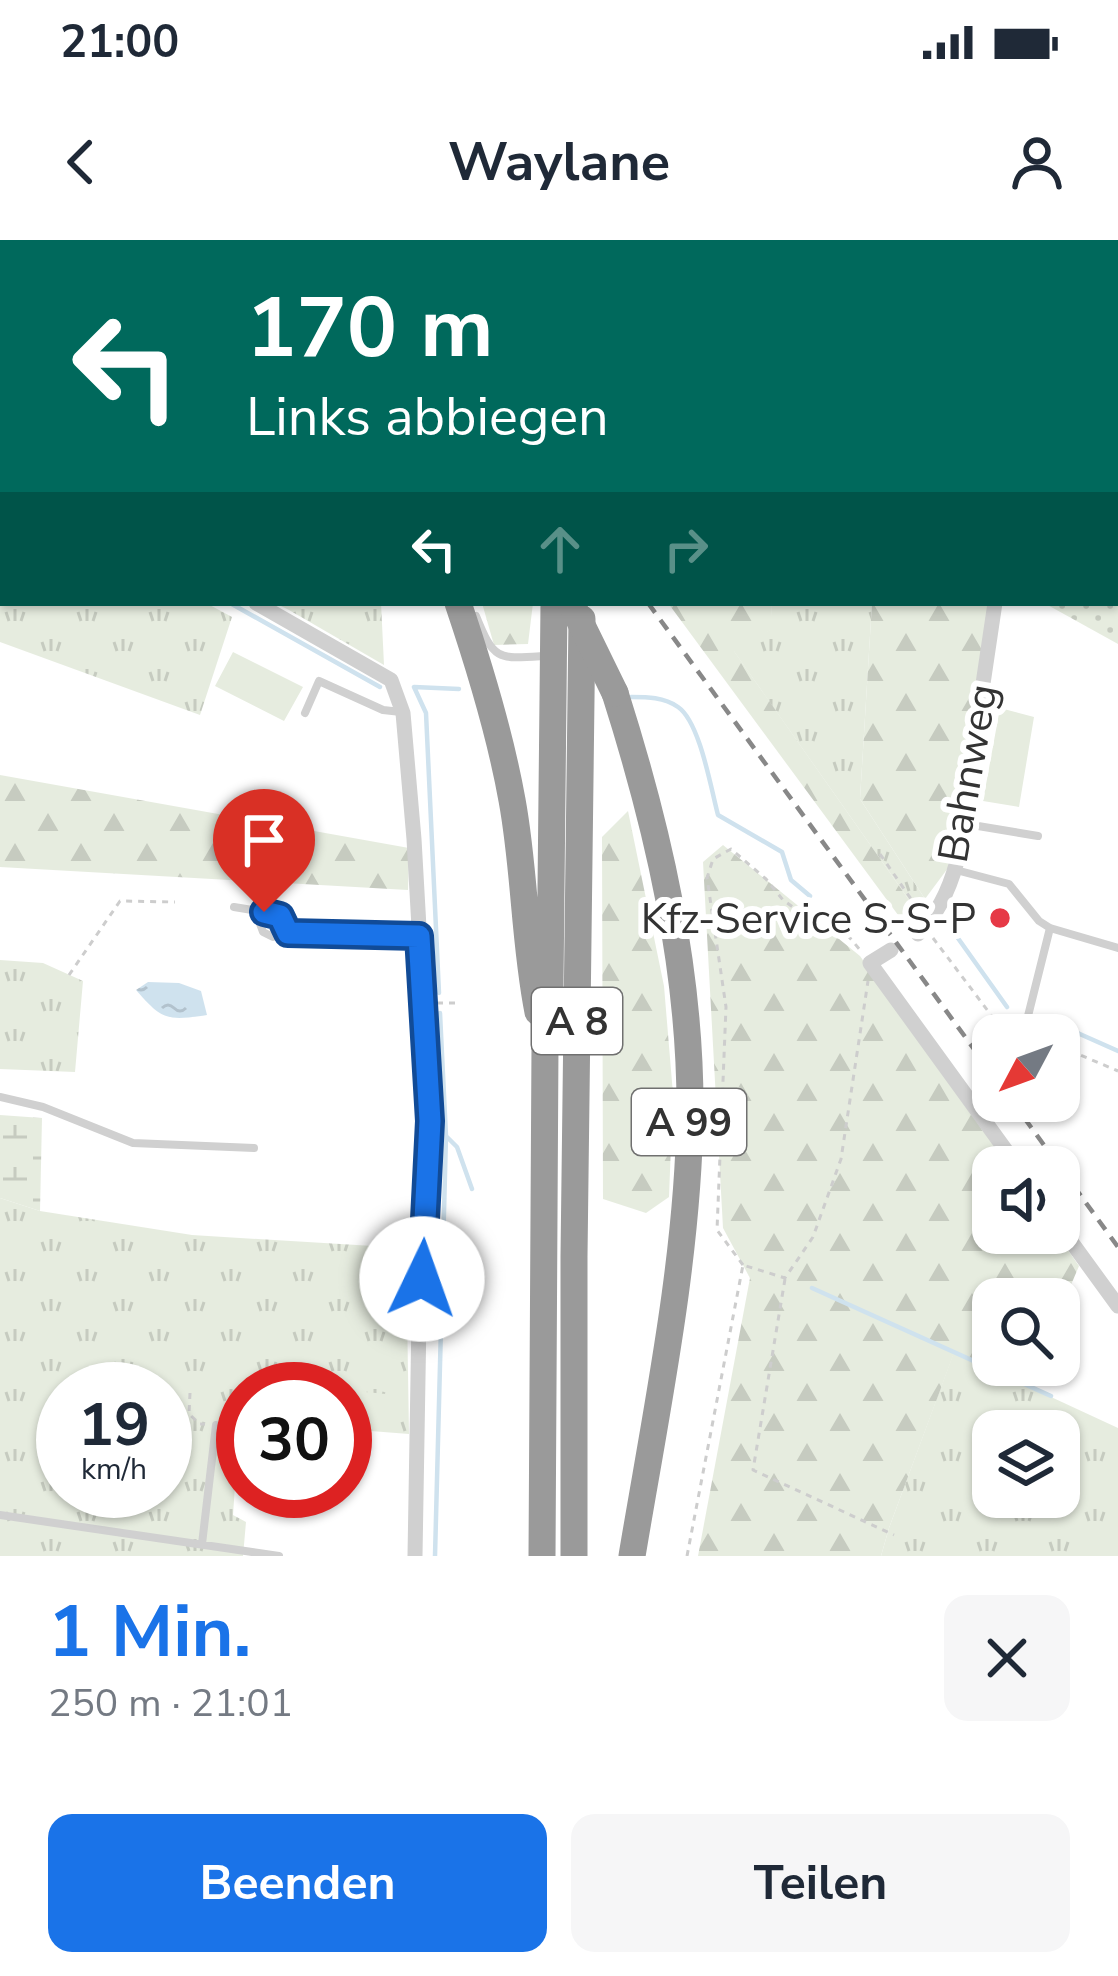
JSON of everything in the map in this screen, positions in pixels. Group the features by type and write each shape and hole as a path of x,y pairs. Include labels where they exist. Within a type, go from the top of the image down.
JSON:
{"highway":[{"path":"459,606 489,696 512,799 532,981 545,1045"},
{"name":"A 8","path":"542,1556 554,606"},
{"name":"A 99","path":"572,606 615,693 643,780 663,868 684,1016 690,1113 671,1323 632,1556"},
{"name":"A 8","path":"574,1556 582,606"}],"street":[{"path":"261,606 391,680 403,712 413,924 430,1121 419,1318 415,1556"},
{"name":"Bahnweg","path":"923,928 934,917 954,870 965,824 995,606"},
{"path":"891,950 871,963 1003,1146"},
{"path":"1080,1254 1118,1306"}],"lane":[{"path":"472,606 496,654 509,658 553,655"},
{"path":"305,713 319,681 383,710 403,712"},
{"path":"965,824 1038,836"},
{"path":"954,870 1009,884 1050,928 1118,948"},
{"path":"234,907 280,916 288,933"},
{"path":"264,912 259,921 263,932 273,937 413,924"},
{"path":"1028,1014 1050,928"},
{"path":"0,1097 43,1107 134,1144 254,1148"},
{"path":"202,1544 216,1425"},
{"path":"0,1515 279,1556"}],"path":[{"path":"785,1278 743,1264 717,1230 727,1007 707,878 713,859 731,849 804,915 833,918 871,963 841,1159 813,1237 785,1278 753,1470 894,1535"},
{"path":"880,854 923,928 990,1014"},
{"path":"69,975 120,901 175,902"},
{"path":"423,1003 454,1003"},
{"path":"1080,1055 1118,1071"},
{"path":"687,1556 743,1264"}],"green space":[{"path":"0,606 212,606 232,617 200,715 0,642"},
{"path":"281,606 381,606 384,665"},
{"path":"483,606 533,606 528,644 494,645"},
{"path":"670,606 772,606 771,630 734,651 914,907 901,919"},
{"path":"772,606 872,606 860,799 925,899 914,907 733,650 770,630"},
{"path":"872,606 989,606 948,868 925,899 860,799"},
{"path":"1049,606 1118,606 1118,644"},
{"path":"233,652 303,687 284,721 215,686"},
{"path":"1000,708 1034,717 1019,807 983,801"},
{"path":"0,775 409,848 408,890 0,867"},
{"path":"628,811 664,986 673,1094 669,1197 646,1213 603,1199 602,837"},
{"path":"723,845 860,956 972,1115 972,1122 977,1122 994,1146 972,1146 972,1254 1071,1254 1079,1266 1074,1278 972,1278 972,1360 954,1353 881,1556 698,1556 750,1278 723,1228 703,862"},
{"path":"0,960 43,963 83,981 75,1072 0,1069"},
{"path":"0,1115 42,1118 40,1211 0,1198"},
{"path":"0,1198 40,1211 192,1235 406,1248 409,1434 372,1431 372,1362 216,1362 216,1518 246,1522 243,1556 0,1556"},
{"path":"954,1352 972,1360 972,1386 1027,1386 1079,1410 972,1410 972,1518 1080,1518 1080,1410 1118,1428 1118,1556 881,1556"},
{"path":"372,1393 386,1394 383,1425 372,1424"}],"water":[{"path":"148,982 179,983 201,991 207,1015 174,1018 159,1013 136,990"}],"waterway":[{"path":"235,606 380,687"},
{"path":"439,993 426,713 414,687 459,689"},
{"path":"631,697 667,701 686,715 704,757 718,815 782,852 791,880 810,896"},
{"path":"959,920 950,927 1007,1007"},
{"path":"440,1013 446,1136 457,1147 472,1189"},
{"path":"1080,1034 1118,1051"},
{"path":"435,1556 446,1136"},
{"path":"812,1288 1051,1396"}],"railway":[{"path":"650,606 972,1046"},
{"path":"1027,1122 1118,1247"}],"place":[{"name":"Kfz-Service S-S-P","path":"1000,918"}],"route":[{"path":"264,912 280,916 288,933 419,936 430,1121 422,1279"}]}
